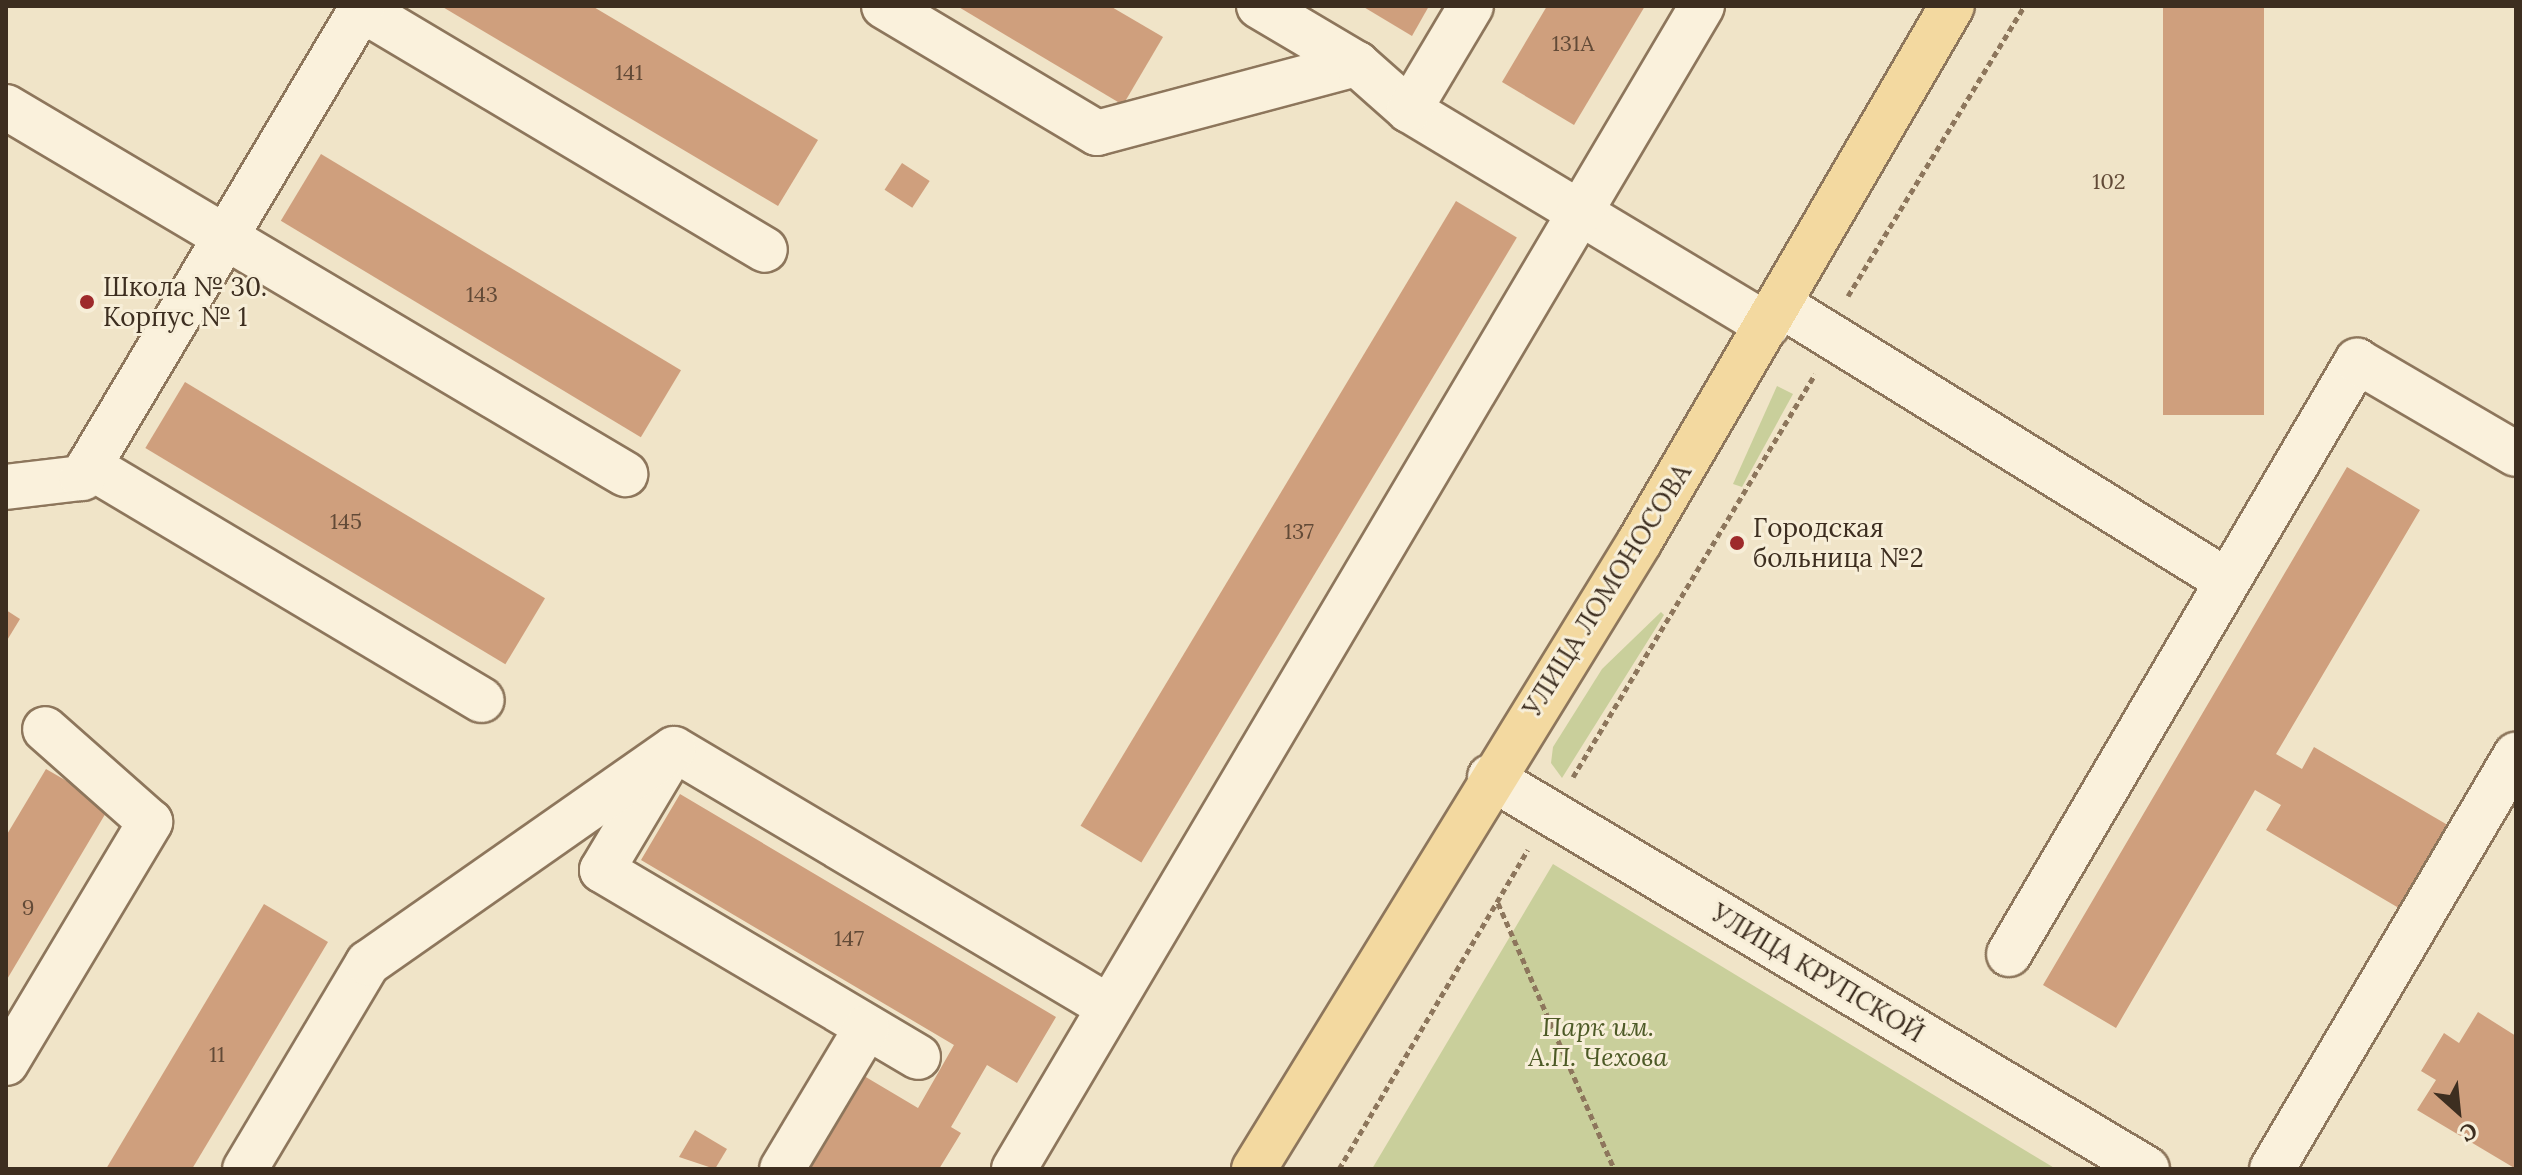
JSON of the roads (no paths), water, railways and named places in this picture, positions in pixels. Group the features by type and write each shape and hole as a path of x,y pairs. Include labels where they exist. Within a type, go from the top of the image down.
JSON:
{"main road":[{"name":"УЛИЦА ЛОМОНОСОВА","path":"1254,1169 1773,315 1952,6"}],"street":[{"path":"884,6 1097,133 1357,64"},
{"path":"1259,6 1357,64 1409,110 1580,212 1773,315 1834,341 2227,581"},
{"path":"1409,110 1471,6"},
{"path":"1014,1169 1702,6"},
{"path":"6,487 82,478 362,8 765,250"},
{"path":"6,107 625,474"},
{"path":"2009,954 2357,361 2516,454"},
{"path":"89,466 482,700"},
{"path":"6,1063 150,822 45,729"},
{"path":"674,749 1109,1007"},
{"path":"674,749 602,870 918,1057"},
{"path":"245,1169 368,963 674,749"},
{"path":"2272,1169 2516,754"},
{"name":"УЛИЦА КРУПСКОЙ","path":"1490,777 2147,1169"},
{"path":"782,1169 867,1027"}],"place":[{"name":"Школа № 30. Корпус № 1","path":"87,302"},
{"name":"Городская больница №2","path":"1737,543"}],"park label":[{"name":"Парк им. А.П. Чехова","path":"1598,1042"}]}
